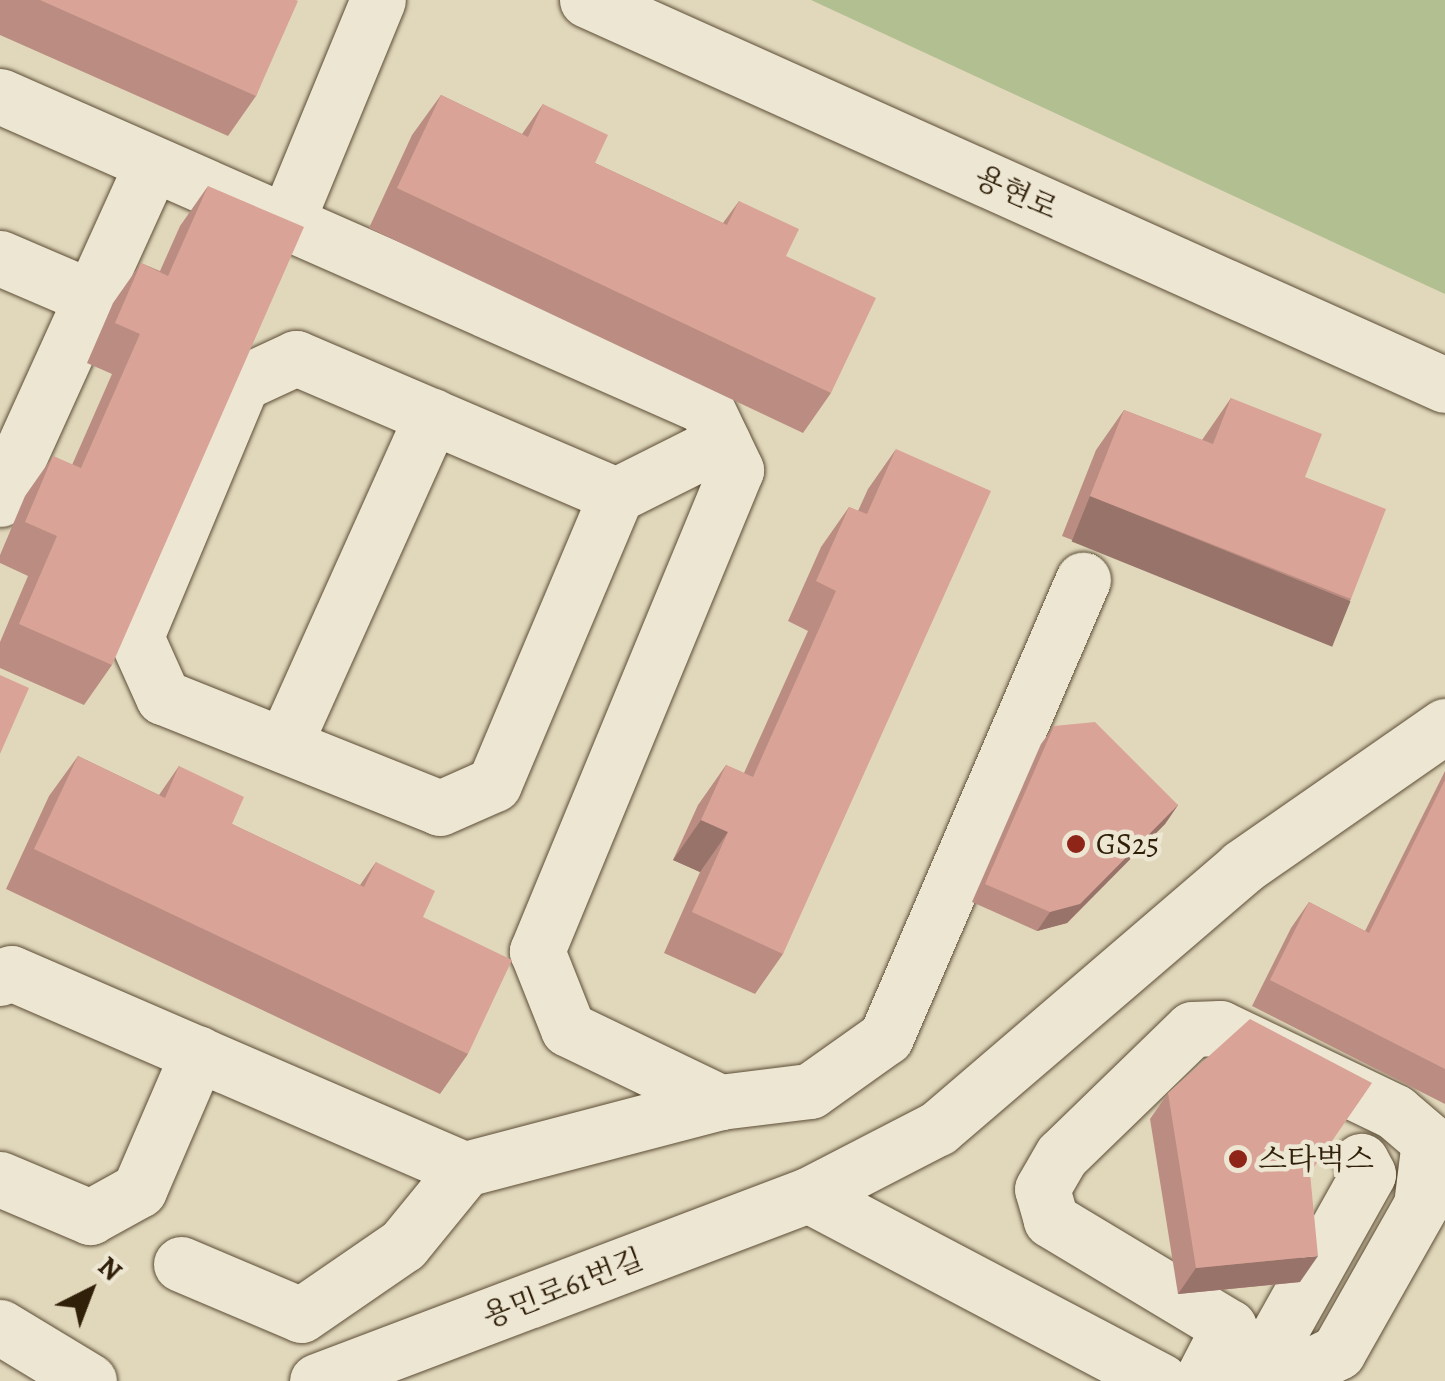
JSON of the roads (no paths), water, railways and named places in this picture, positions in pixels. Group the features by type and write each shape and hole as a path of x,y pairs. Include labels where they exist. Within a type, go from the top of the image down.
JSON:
{"street":[{"path":"286,222 378,0"},
{"name":"용현로","path":"588,0 1445,385"},
{"path":"0,96 706,407 736,470 537,951 568,1030 720,1102"},
{"path":"0,499 152,164"},
{"path":"0,258 91,297"},
{"path":"616,495 296,358 242,383 136,637 163,697 440,808 494,784 616,495 722,442"},
{"path":"284,745 432,416"},
{"path":"181,1264 301,1315 403,1244 465,1169 720,1102 810,1091 886,1037 1083,580"},
{"name":"용민로61번길","path":"317,1381 808,1195 938,1128 1242,868 1445,726"},
{"path":"0,978 12,973 465,1169"},
{"path":"1201,1381 1273,1361 1338,1352 1420,1205 1429,1141 1395,1112 1220,1028 1192,1029 1062,1155 1042,1189 1051,1220 1273,1361"},
{"path":"0,1178 90,1217 139,1190 198,1053"},
{"path":"1273,1361 1368,1174 1361,1161"},
{"path":"808,1195 1161,1381"},
{"path":"0,1326 90,1381"}],"place":[{"name":"GS25","path":"1076,844"},
{"name":"스타벅스","path":"1238,1159"}]}
